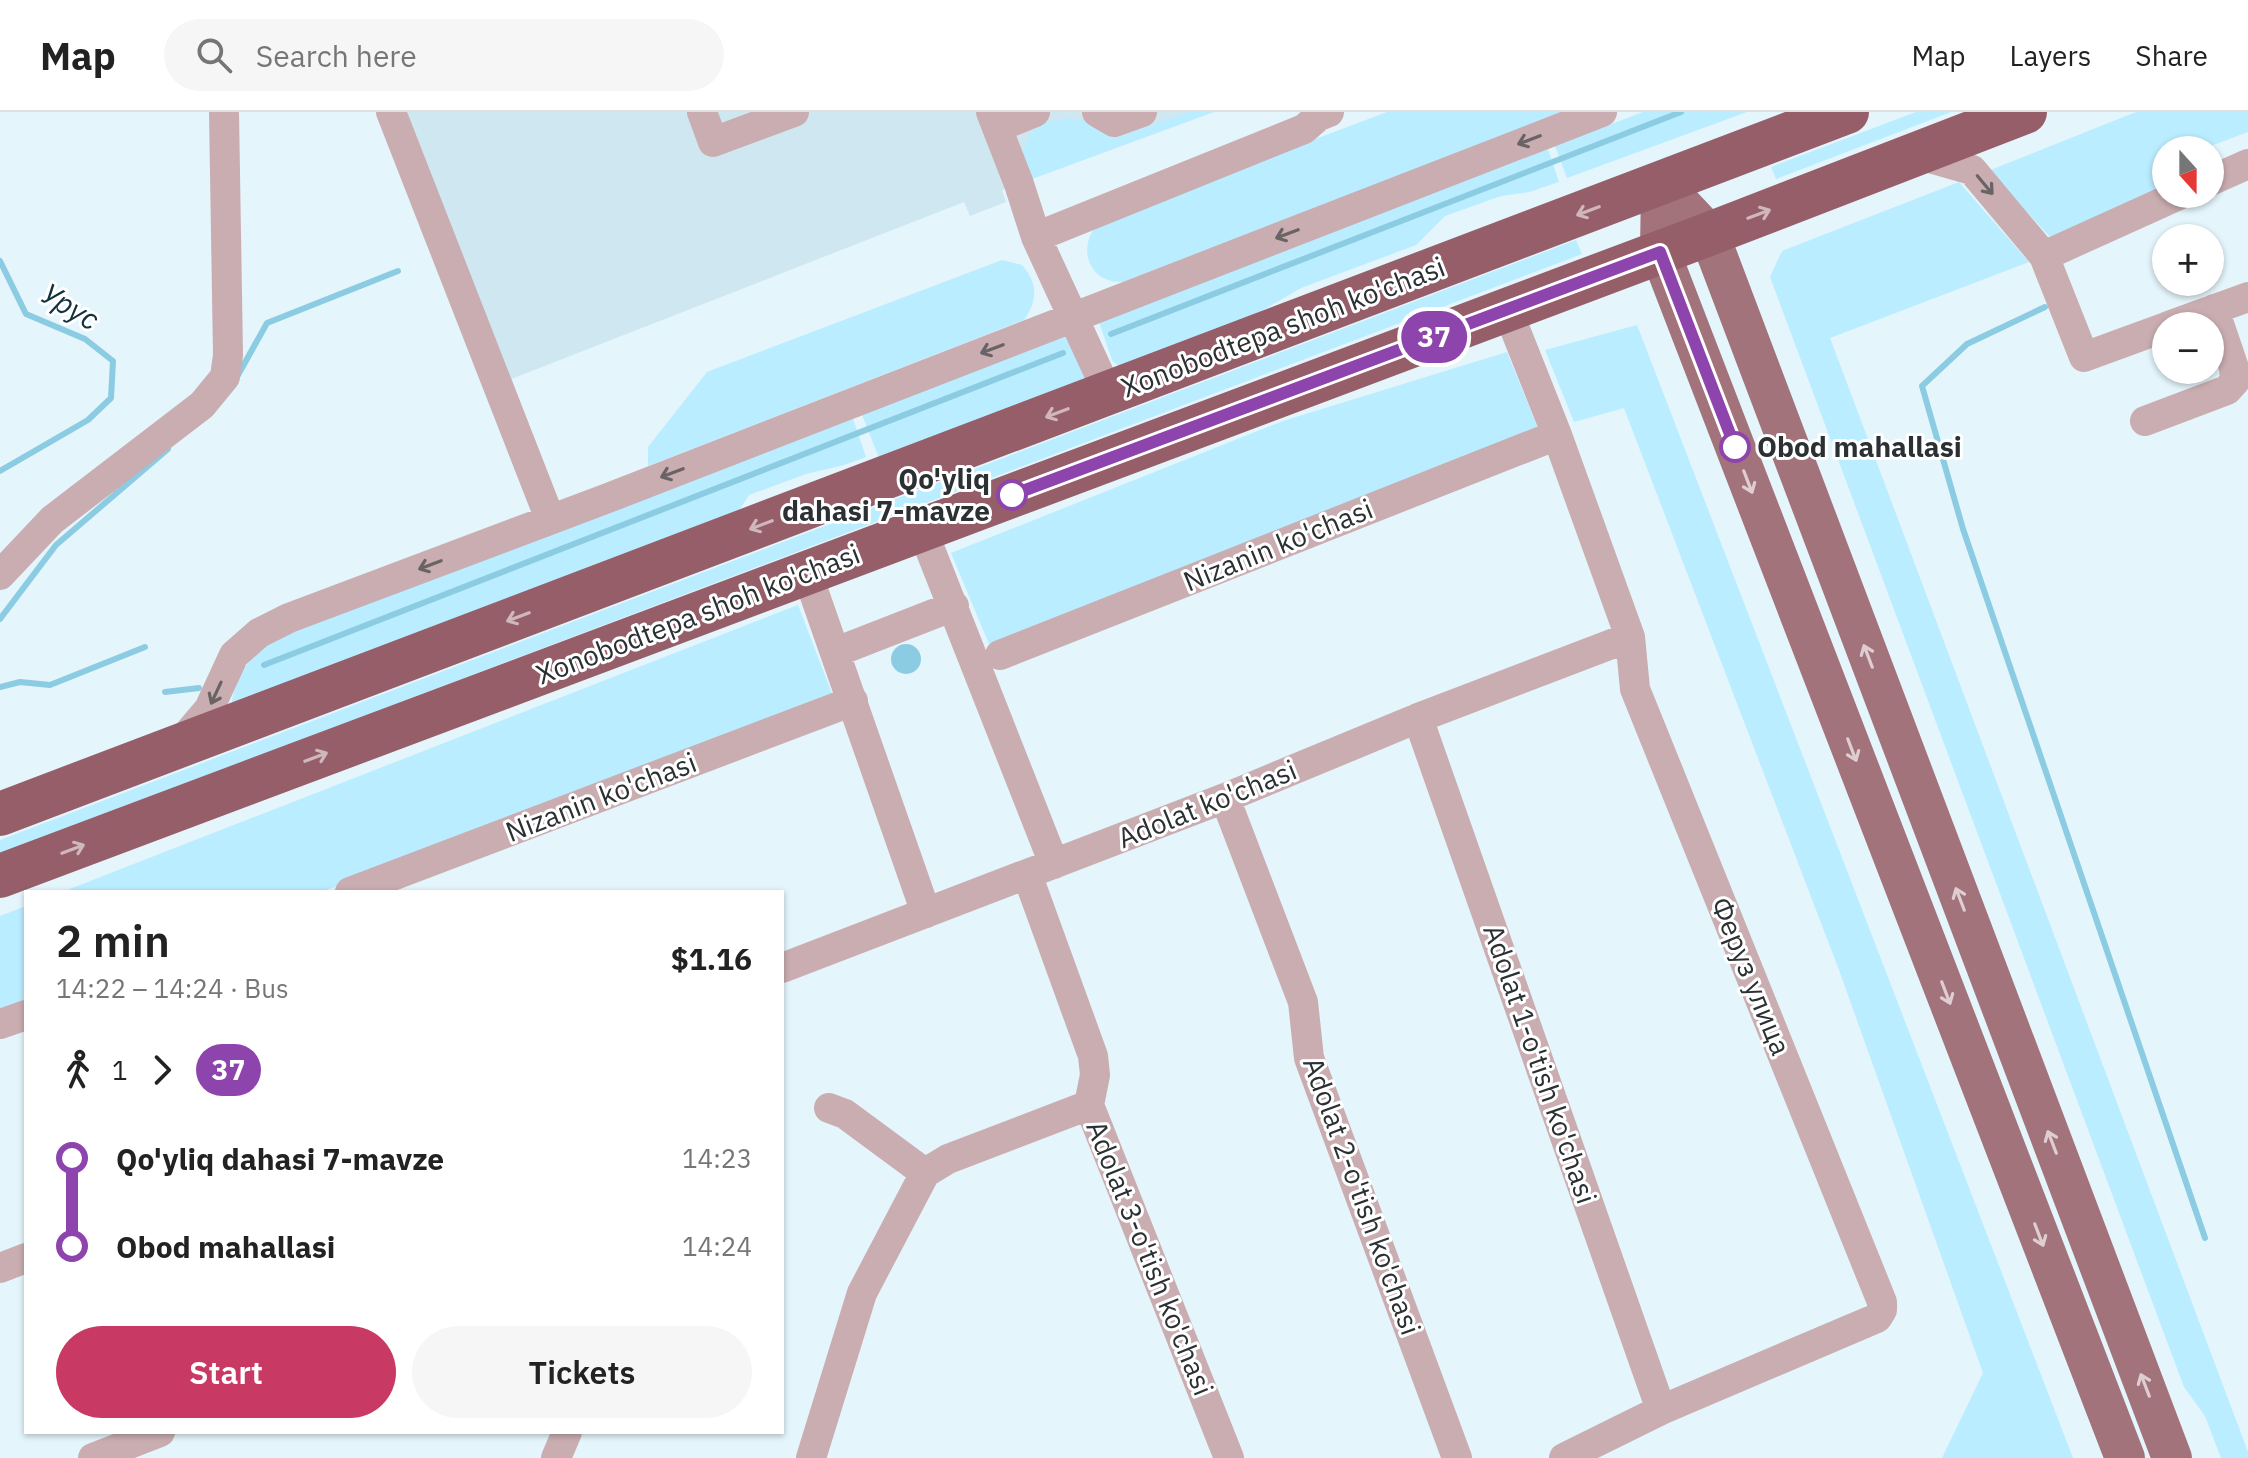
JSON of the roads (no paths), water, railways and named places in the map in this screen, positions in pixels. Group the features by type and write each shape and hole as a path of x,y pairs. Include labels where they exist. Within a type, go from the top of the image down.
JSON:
{"highway":[{"name":"Xonobodtepa shoh ko'chasi","path":"0,814 1847,112"},
{"name":"Xonobodtepa shoh ko'chasi","path":"0,876 1709,234 2025,112"}],"main road":[{"path":"1661,183 1709,234 2172,1458"},
{"path":"1661,183 1660,252 2125,1458"}],"street":[{"path":"0,575 52,520 202,405 225,377 228,355 224,112"},
{"path":"391,112 550,519"},
{"path":"702,112 713,142 794,112"},
{"path":"1035,112 995,119 1036,237 1108,393"},
{"path":"1097,112 1114,122 1142,112"},
{"path":"1036,237 1304,129 1329,112"},
{"path":"178,747 209,709 234,655 259,633 289,618 1602,112"},
{"path":"1916,154 1972,170 2044,256 2084,357 2152,332"},
{"path":"2224,175 2248,164"},
{"path":"2044,256 2152,207"},
{"path":"2206,312 2248,297"},
{"name":"Феруз улица","path":"1507,309 1557,435 1630,637 1635,689 1882,1302 1877,1318 1661,1410 1564,1458"},
{"path":"2145,421 2227,390 2235,381 2234,368 2214,309"},
{"name":"Nizanin ko'chasi","path":"1000,655 1557,435"},
{"name":"Adolat 3-o'tish ko'chasi","path":"922,529 954,606 1041,869 1093,1056 1095,1075 1089,1105 1229,1458"},
{"path":"807,573 926,913"},
{"path":"836,652 954,606"},
{"name":"Adolat ko'chasi","path":"784,967 1225,798 1418,718 1630,637"},
{"name":"Nizanin ko'chasi","path":"355,890 853,701"},
{"name":"Adolat 1-o'tish ko'chasi","path":"1418,718 1661,1410"},
{"name":"Adolat 2-o'tish ko'chasi","path":"1225,798 1303,1002 1309,1058 1457,1458"},
{"path":"0,1024 24,1016"},
{"path":"811,1458 862,1293 925,1173 948,1159 1089,1105"},
{"path":"829,1108 845,1114 925,1173"},
{"path":"0,1268 24,1259"},
{"path":"93,1458 155,1434"},
{"path":"556,1458 566,1434"}],"waterway":[{"path":"1111,334 1681,112"},
{"name":"Урус","path":"0,261 26,314 85,339 113,361 111,398 88,420 0,471"},
{"path":"238,375 267,323 398,271"},
{"path":"2045,307 1967,344 1922,386 1963,529 2205,1238"},
{"path":"264,665 1063,353"},
{"path":"0,619 56,545 168,449"},
{"path":"0,687 20,682 50,685 145,647"},
{"path":"165,692 199,688"}],"place":[{"name":"Obod mahallasi","path":"1735,447"},
{"name":"Qo'yliq dahasi 7-mavze","path":"1012,495"}]}
